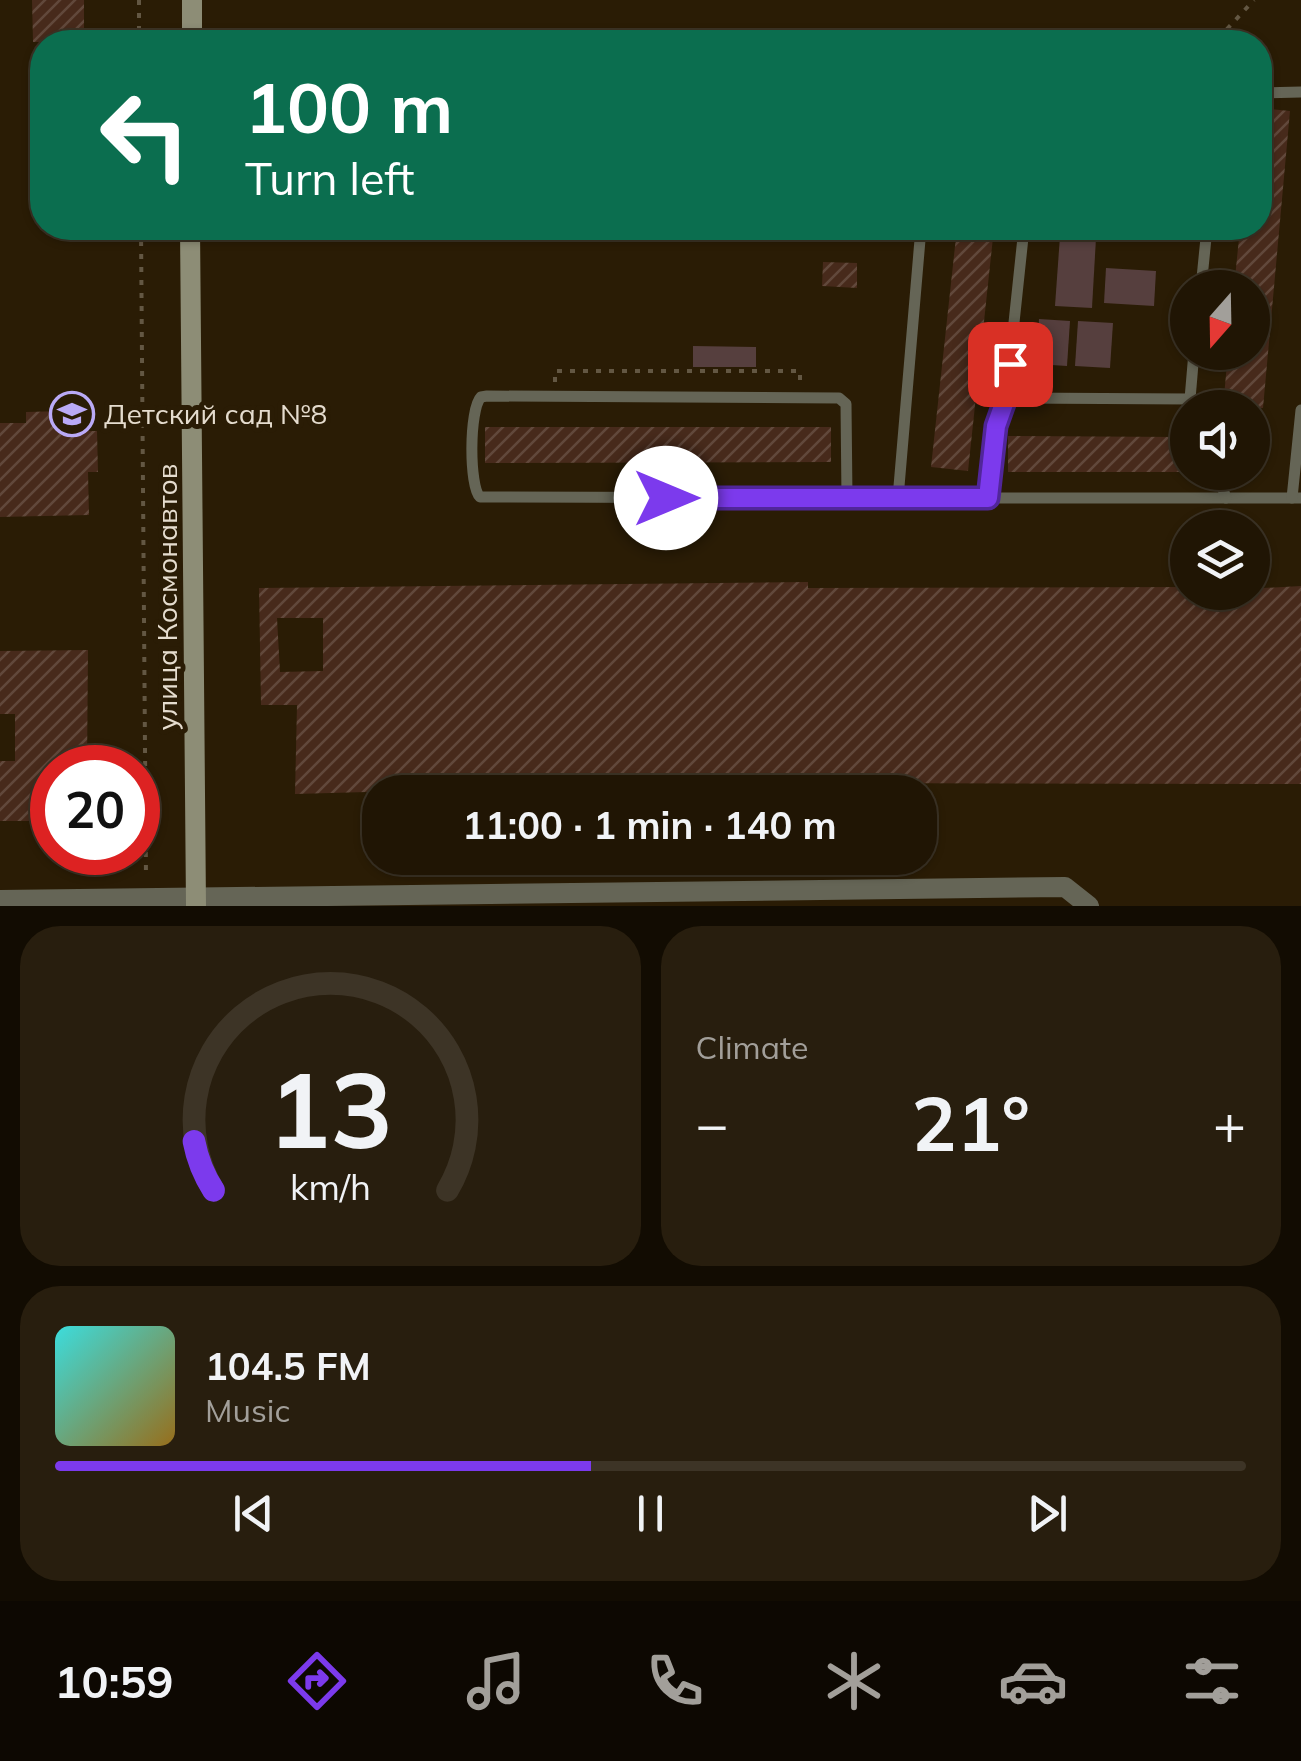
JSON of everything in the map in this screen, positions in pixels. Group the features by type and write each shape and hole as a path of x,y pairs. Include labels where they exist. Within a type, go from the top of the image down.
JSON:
{"street":[{"path":"192,0 192,30"},
{"name":"улица Космонавтов","path":"190,240 196,901"},
{"path":"0,900 833,898 1065,887 1088,906"}],"lane":[{"path":"1272,93 1301,92"},
{"path":"898,498 920,240"},
{"path":"988,498 996,426 1006,398 1023,240"},
{"path":"1203,270 1207,240"},
{"path":"846,498 846,404 828,396 487,396 476,402 474,486 480,498 846,498 1297,498 1301,410"},
{"path":"1006,398 1170,402"},
{"path":"1223,490 1226,498"}],"path":[{"path":"139,0 139,30"},
{"path":"1227,30 1254,0"},
{"path":"141,240 146,898"},
{"path":"555,396 555,371 800,371 800,396"}],"shaded area":[{"path":"1060,240 1096,240 1092,308 1055,306"},
{"path":"1106,268 1156,271 1154,306 1104,303"},
{"path":"1039,319 1070,321 1067,366 1036,364"},
{"path":"1078,321 1113,323 1110,368 1075,366"},
{"path":"693,346 756,347 756,367 693,367"}],"building":[{"path":"32,0 84,0 84,30 33,30"},
{"path":"1272,109 1290,111 1270,331 1270,270 1236,270 1239,240 1272,240"},
{"path":"956,240 993,240 968,471 931,467"},
{"path":"823,262 857,263 857,288 822,286"},
{"path":"1226,370 1266,370 1265,390 1225,390"},
{"path":"63,411 63,422 86,421 86,431 97,431 98,472 88,472 89,515 0,517 0,423 26,423 26,412"},
{"path":"485,427 831,427 831,462 485,463"},
{"path":"1008,436 1170,437 1170,472 1008,472"},
{"path":"808,582 808,588 1170,587 1170,610 1270,610 1270,588 1301,586 1301,784 937,783 937,775 362,775 362,792 295,794 297,705 261,705 259,588","holes":["277,618 323,618 323,671 280,672"]},
{"path":"88,650 87,745 30,745 30,821 0,821 0,761 15,761 15,714 0,714 0,651"}],"place":[{"name":"Детский сад №8","path":"72,414"}],"route":[{"path":"666,498 988,498 996,426 1006,398 1010,364"}]}
